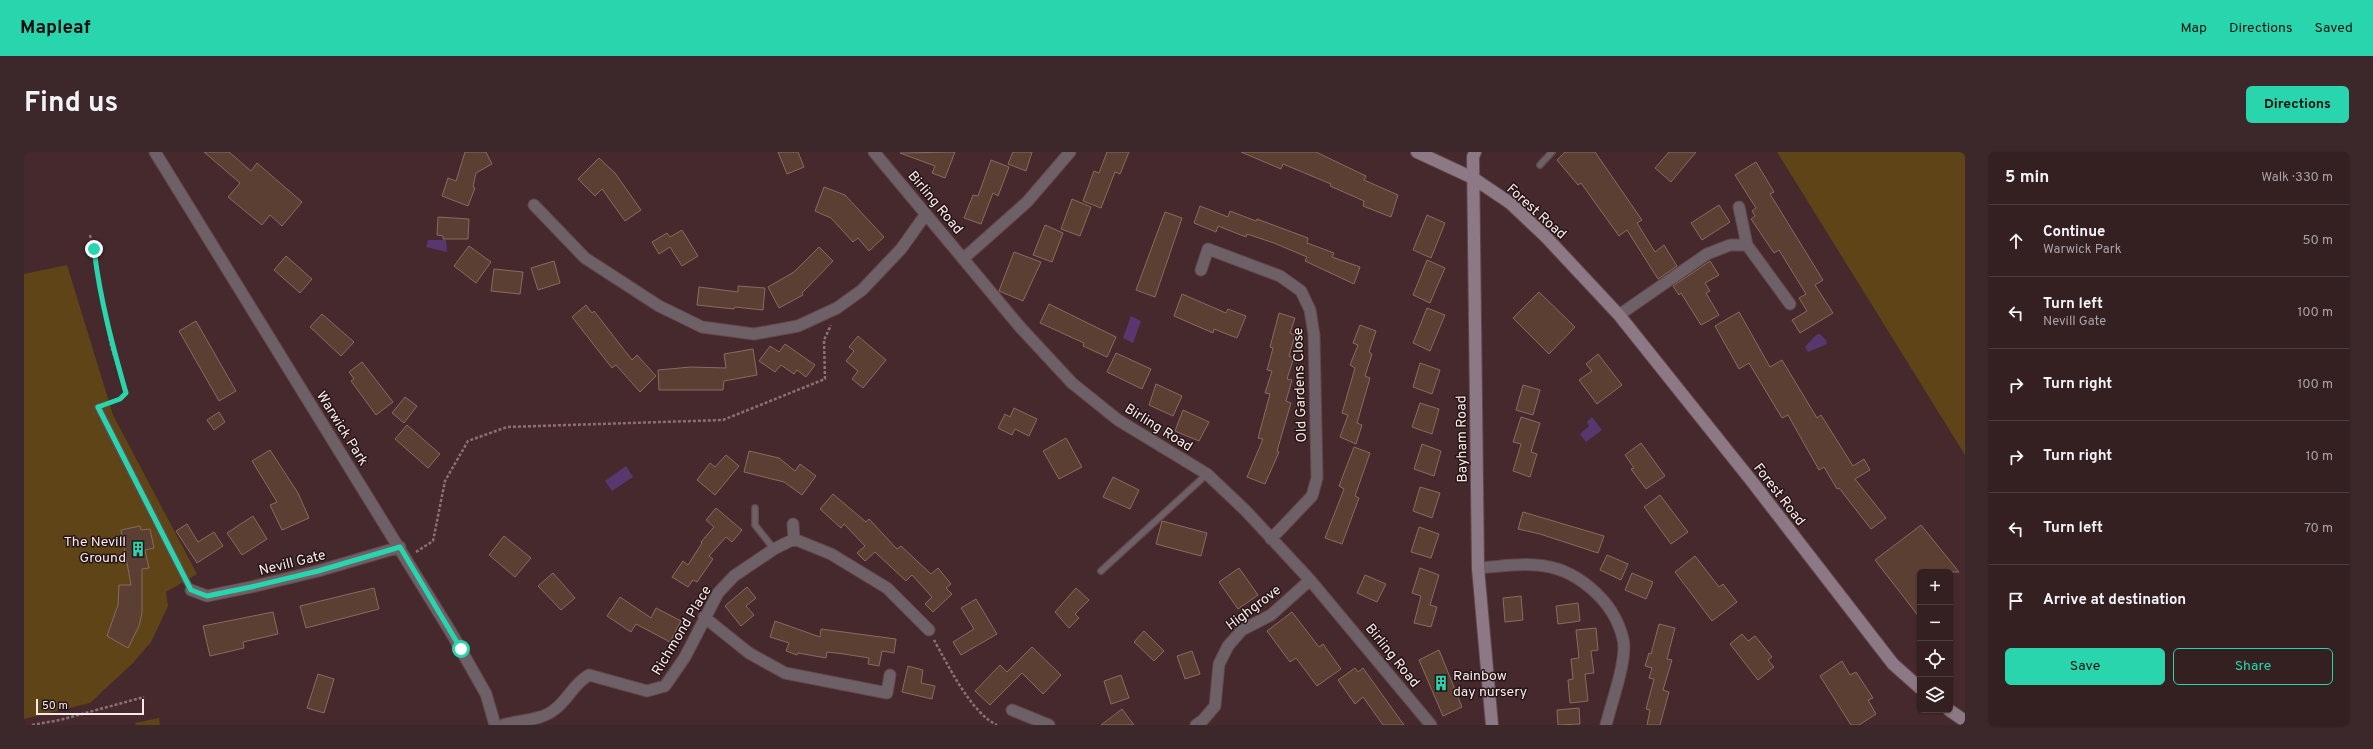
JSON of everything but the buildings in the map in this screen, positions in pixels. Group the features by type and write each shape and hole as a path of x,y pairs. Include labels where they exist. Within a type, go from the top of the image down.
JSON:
{"street":[{"name":"Warwick Park","path":"154,152 400,547 486,694 495,725"},
{"name":"Birling Road","path":"874,152 964,258 1020,327 1072,383 1118,420 1207,474 1272,539 1310,580 1431,725"},
{"path":"964,258 1027,202 1070,152"},
{"name":"Forest Road","path":"1417,152 1473,178 1510,203 1546,237 1619,315 1750,479 1893,664 1917,685"},
{"name":"Bayham Road","path":"1475,152 1473,178 1478,568 1492,725"},
{"path":"534,205 585,258 659,306 702,327 754,334 798,326 838,308 881,273 926,214"},
{"path":"1739,207 1747,245 1790,304"},
{"path":"1619,315 1707,254 1730,246 1747,245"},
{"name":"Old Gardens Close","path":"1201,270 1208,249 1280,276 1301,291 1310,310 1314,335 1317,478 1312,496 1272,539"},
{"path":"793,524 794,539 831,554 887,588 929,630"},
{"name":"Richmond Place","path":"503,725 542,716 555,710 579,680 589,675 647,691 666,686 685,657 704,617 718,593 734,576 774,549 794,539"},
{"name":"Nevill Gate","path":"191,590 207,596 251,587 318,571 400,547"},
{"path":"1478,568 1536,564 1565,572 1590,585 1609,608 1624,639 1621,672 1613,694 1606,725"},
{"name":"Highgrove","path":"1196,725 1203,720 1215,706 1219,664 1228,646 1242,630 1271,615 1310,580"},
{"path":"704,617 749,653 785,673 886,693 890,675"},
{"path":"1012,710 1049,725"},
{"path":"1953,713 1965,721"}],"lane":[{"path":"1540,165 1552,152"},
{"path":"98,407 191,590"},
{"path":"1101,571 1207,474"},
{"path":"755,508 755,525 774,549"}],"path":[{"path":"90,235 112,346 126,393 120,399 98,407"},
{"path":"406,558 433,541 445,481 468,441 506,427 723,420 825,380 824,340 838,308"},
{"path":"929,630 969,698 990,721 997,725"},
{"path":"32,725 60,720 144,697"}],"shaded area":[{"path":"1777,152 1965,152 1965,455"},
{"path":"428,240 446,240 447,252 426,247"},
{"path":"67,265 113,415 197,574 166,592 168,606 151,642 133,663 90,703 24,719 24,274"},
{"path":"1131,316 1141,321 1133,343 1123,338"},
{"path":"1820,334 1826,340 1827,344 1808,352 1805,347 1816,335"},
{"path":"1592,417 1602,430 1586,442 1580,434 1589,426 1587,422"},
{"path":"626,466 633,477 612,491 605,481"},
{"path":"159,718 160,725 136,725 135,723"}],"place":[{"name":"The Nevill Ground","path":"138,549"},
{"name":"Rainbow day nursery","path":"1441,683"}],"route":[{"path":"94,249 97,277 112,346 126,393 120,399 98,407 191,590 207,596 251,587 318,571 400,547 461,649"}]}
